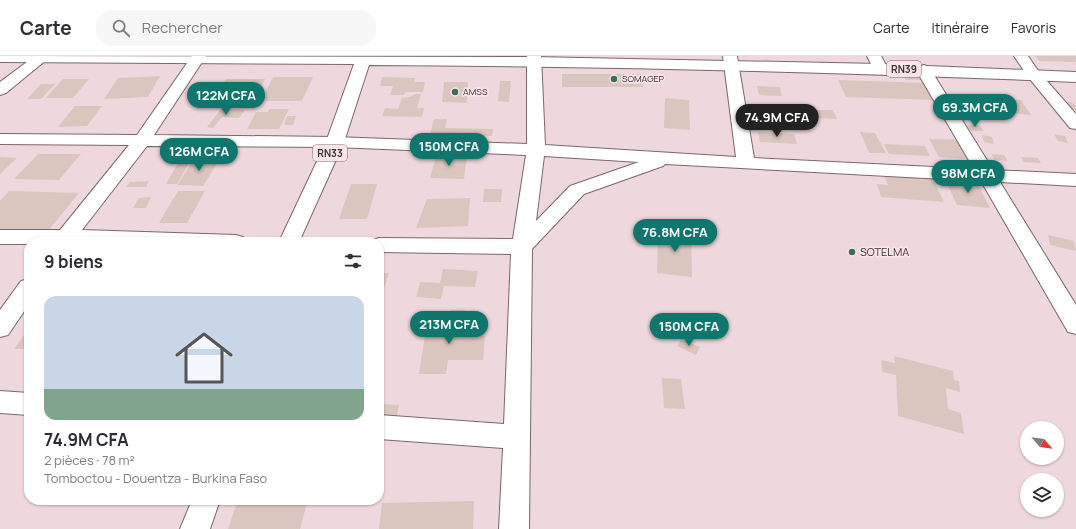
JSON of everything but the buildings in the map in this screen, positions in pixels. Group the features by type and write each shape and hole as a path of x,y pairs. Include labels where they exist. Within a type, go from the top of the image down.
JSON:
{"street":[{"path":"1021,56 1034,75 1076,124"},
{"path":"0,90 43,57"},
{"path":"66,237 142,140 198,57"},
{"name":"RN39","path":"0,58 534,58 877,62 924,70 1076,77"},
{"name":"RN33","path":"291,237 335,142 364,58"},
{"path":"514,529 522,247 536,150 534,58"},
{"path":"731,60 746,163"},
{"path":"924,70 1076,325"},
{"path":"0,139 335,142 536,150 746,163 1076,180"},
{"path":"384,245 522,247 577,190 668,158"},
{"path":"0,238 24,239"},
{"path":"1055,289 1076,292"},
{"path":"0,328 24,295"},
{"path":"0,402 24,404"},
{"path":"384,427 517,437"},
{"path":"195,529 204,505"}],"place":[{"name":"SOMAGEP","path":"614,79"},
{"name":"AMSS","path":"455,92"},
{"name":"SOTELMA","path":"852,252"}]}
